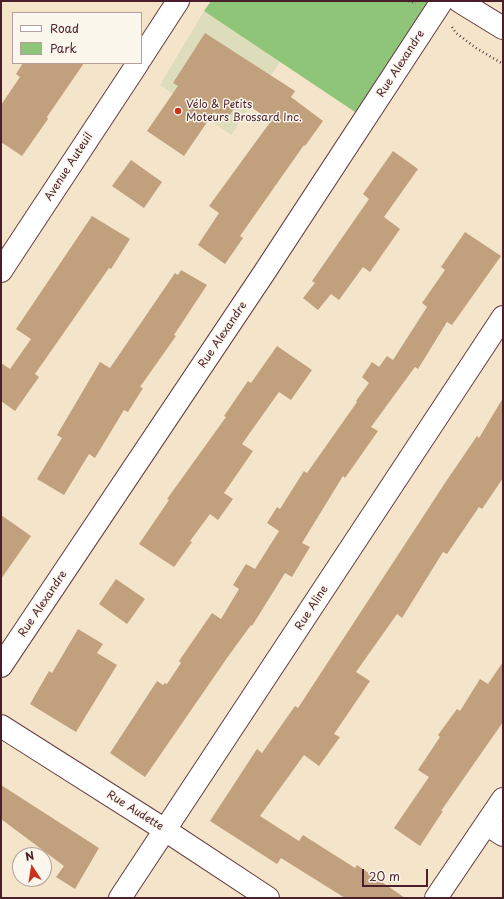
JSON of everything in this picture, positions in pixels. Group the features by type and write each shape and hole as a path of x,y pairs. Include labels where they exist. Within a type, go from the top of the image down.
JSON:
{"street":[{"path":"142,56 178,1"},
{"path":"459,1 503,28"},
{"name":"Rue Alexandre","path":"1,666 264,273 439,7"},
{"name":"Avenue Auteuil","path":"1,271 137,64"},
{"name":"Rue Aline","path":"120,898 503,317"},
{"name":"Rue Audette","path":"1,726 165,830 268,898"},
{"path":"436,898 495,830 503,799"}],"path":[{"path":"408,1 439,7 456,33 503,64"}],"shaded area":[{"path":"204,11 282,59 231,135 160,85"}],"green space":[{"path":"211,1 432,1 358,114 204,11"}],"building":[{"path":"205,33 295,91 291,97 323,121 305,146 304,145 240,236 243,238 225,264 198,245 219,213 209,206 271,121 240,99 226,121 214,112 184,156 147,131 178,86 173,83"},
{"path":"22,64 83,64 22,156 1,142 1,105 20,77 16,74"},
{"path":"393,151 418,169 384,217 400,229 370,272 363,267 339,300 331,294 318,310 303,298 315,283 312,281 369,199 363,194"},
{"path":"131,160 162,182 144,208 112,186"},
{"path":"92,216 130,239 111,269 109,268 35,374 39,377 15,411 1,401 1,363 10,369 31,339 16,329"},
{"path":"465,232 501,256 452,325 447,322 418,369 415,367 371,427 378,431 345,478 343,476 302,543 310,547 292,577 285,573 252,626 251,625 227,658 145,777 110,753 157,681 163,685 165,683 167,684 181,663 179,661 212,613 221,619 239,589 233,585 246,564 255,569 279,531 267,523 277,507 280,509 304,471 307,473 357,402 356,401 369,383 362,377 372,362 379,367 387,356 393,360 427,307 422,303 445,270 441,267"},
{"path":"181,270 207,285 174,335 176,336 140,387 143,388 128,412 124,410 95,458 89,454 64,495 37,479 62,438 57,435 100,362 110,368 175,273 178,275"},
{"path":"277,346 312,370 291,400 279,392 242,444 253,451 224,493 233,499 218,520 210,514 190,541 192,542 174,567 139,544 169,500 167,499 226,417 224,416 248,381 251,383"},
{"path":"503,398 503,478 482,509 479,507 447,554 443,552 402,618 397,614 356,672 370,681 334,734 340,737 319,766 304,755 260,816 299,841 303,835 355,868 357,865 405,898 345,898 281,858 277,864 210,821 257,749 262,753 295,706 298,708 445,483 477,436 479,438"},
{"path":"1,515 31,536 1,579"},
{"path":"116,579 145,599 127,624 99,604"},
{"path":"78,629 103,644 97,653 117,665 76,732 30,704 49,671 52,673"},
{"path":"503,662 503,722 441,811 443,811 420,846 394,828 429,777 418,770 440,737 438,735 457,709 460,711 480,679 488,684"},
{"path":"1,785 99,848 75,889 56,877 64,866 52,857 52,847 39,847 1,819"}],"place":[{"name":"Vélo & Petits Moteurs Brossard Inc.","path":"178,111"}]}
